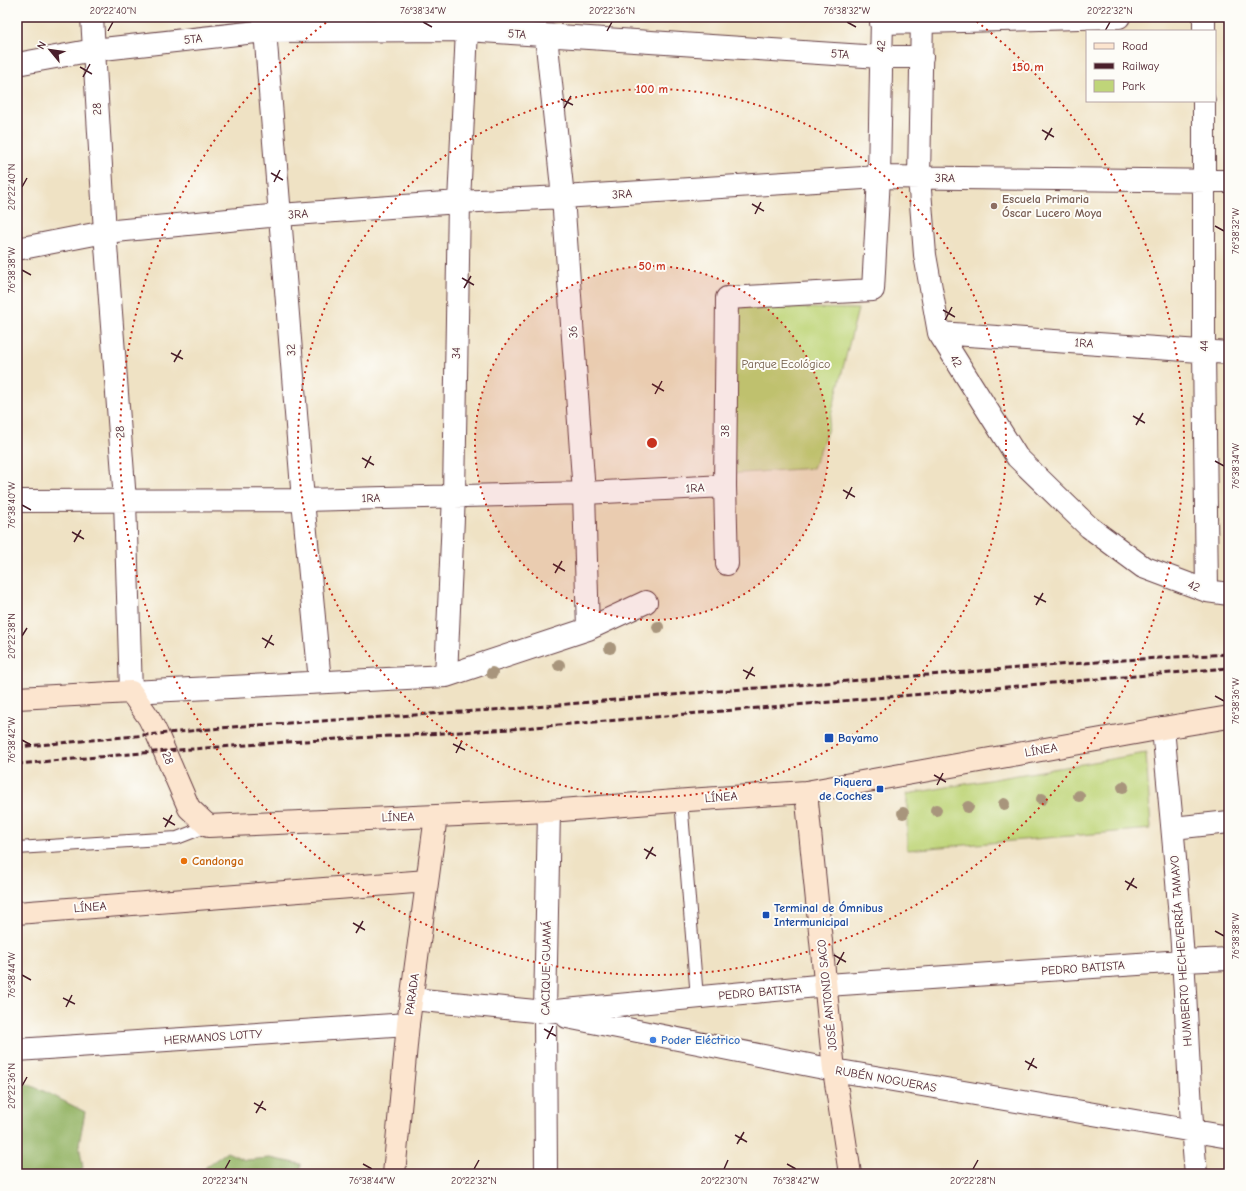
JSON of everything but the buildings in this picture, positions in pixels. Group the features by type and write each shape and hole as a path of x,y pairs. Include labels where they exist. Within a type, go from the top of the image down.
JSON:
{"main road":[{"path":"17,698 131,692"},
{"name":"28","path":"131,692 149,718 157,734 189,808 208,826"},
{"name":"LÍNEA","path":"208,826 549,811 681,800 806,792 1229,717"},
{"name":"JOSÉ ANTONIO SACO","path":"806,792 827,985 834,1070 850,1174"},
{"name":"PARADA","path":"394,1174 408,1024 436,816"},
{"name":"LÍNEA","path":"17,913 427,881"}],"street":[{"name":"28","path":"92,17 105,232 125,501 131,692"},
{"path":"882,20 1119,17"},
{"path":"1204,17 1204,30"},
{"name":"42","path":"727,298 873,290 878,177 882,20"},
{"name":"42","path":"922,20 919,177 925,255 939,333 1017,457 1089,527 1143,567 1207,591 1229,594"},
{"name":"5TA","path":"17,64 94,50 264,24 467,30 880,57 922,57"},
{"name":"32","path":"264,24 303,500 320,682"},
{"name":"34","path":"446,676 454,495 459,202 467,30"},
{"name":"36","path":"546,36 563,197 584,493 588,629"},
{"name":"44","path":"1204,102 1204,351 1207,591"},
{"name":"3RA","path":"17,249 105,232 280,215 459,202 563,197 878,177 1229,181"},
{"name":"38","path":"727,298 725,486 727,564"},
{"name":"1RA","path":"939,333 1229,352"},
{"name":"1RA","path":"17,501 303,500 454,495 584,493 725,486"},
{"path":"131,692 446,676 588,629 646,602"},
{"name":"HUMBERTO HECHEVERRÍA TAMAYO","path":"1163,728 1173,828 1183,960 1192,1132 1196,1174"},
{"name":"CACIQUE GUAMÁ","path":"546,1174 544,1012 549,811"},
{"path":"1173,828 1229,822"},
{"name":"PEDRO BATISTA","path":"412,999 544,1012 827,985 1183,960 1229,959"},
{"name":"RUBÉN NOGUERAS","path":"544,1012 834,1070 1192,1132 1229,1137"},
{"name":"HERMANOS LOTTY","path":"17,1050 408,1024"}],"lane":[{"path":"681,800 697,998"},
{"path":"17,848 178,838 208,826"}],"green space":[{"name":"Parque Ecológico","path":"731,307 858,309 826,435 813,468 729,474"},
{"path":"1146,753 1151,829 907,850 907,794"},
{"path":"17,1081 48,1093 85,1112 79,1144 83,1168 75,1174 17,1174"},
{"path":"227,1152 245,1160 270,1158 301,1164 301,1174 201,1174 207,1166"}],"railway":[{"path":"17,747 243,726 523,708 705,692 1124,660 1229,654"},
{"path":"17,764 287,742 512,729 1229,668"}],"place":[{"name":"Escuela Primaria Óscar Lucero Moya","path":"994,206"},
{"name":"Bayamo","path":"829,738"},
{"name":"Piquera de Coches","path":"880,789"},
{"name":"Candonga","path":"184,861"},
{"name":"Terminal de Ómnibus Intermunicipal","path":"766,915"},
{"name":"Poder Eléctrico","path":"653,1040"}]}
